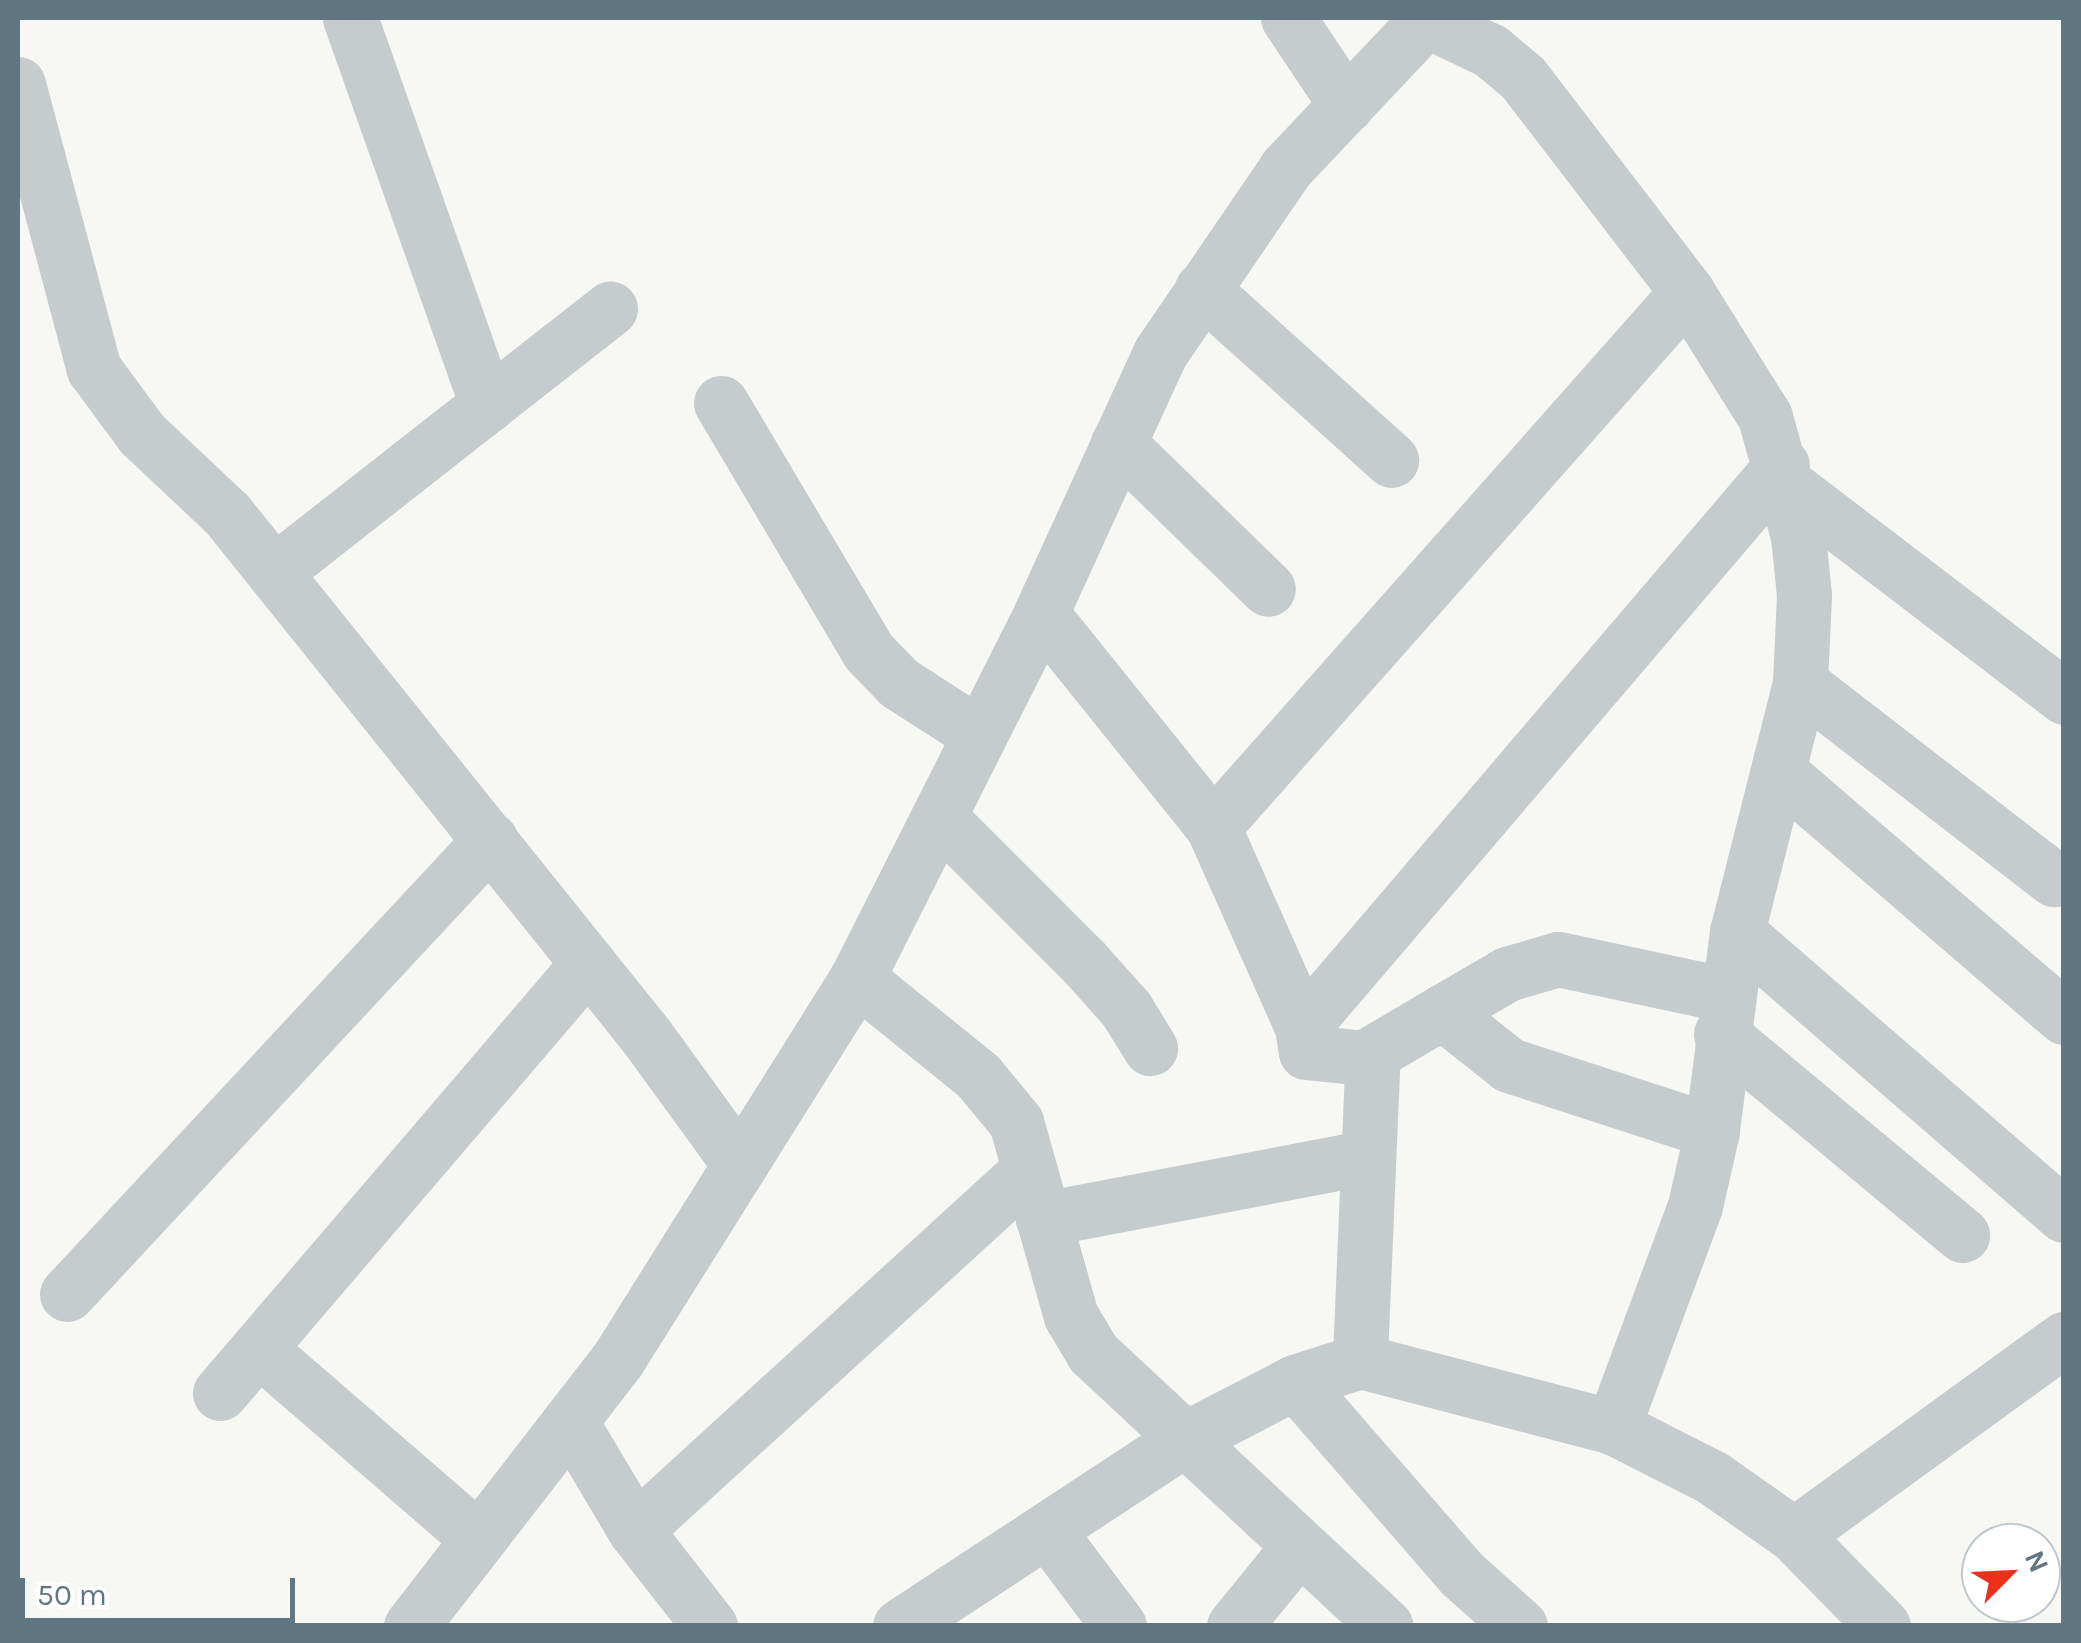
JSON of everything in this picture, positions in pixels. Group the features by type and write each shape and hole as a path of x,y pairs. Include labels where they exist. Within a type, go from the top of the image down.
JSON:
{"street":[{"path":"350,18 487,406"},
{"path":"1288,18 1346,105"},
{"path":"411,1626 618,1359 857,978 1041,613 1160,352 1286,168 1427,19 1491,50 1523,78 1687,292 1765,418 1784,475 1804,594 1800,683 1737,932 1712,1131 1695,1206 1613,1427"},
{"path":"18,84 94,369 142,434 227,514 588,963 740,1165"},
{"path":"1202,289 1391,460"},
{"path":"1213,827 1687,292"},
{"path":"274,572 610,309"},
{"path":"721,402 868,651 898,683 980,735"},
{"path":"1118,443 1268,589"},
{"path":"1784,475 2064,697"},
{"path":"1302,1027 1784,475"},
{"path":"1041,613 1213,827 1302,1027 1310,1056 1364,1058 1507,974 1558,959 1724,1014 1962,1234"},
{"path":"1800,683 2054,879"},
{"path":"1779,772 2064,1016"},
{"path":"938,817 1084,962 1126,1008 1150,1048"},
{"path":"67,1294 490,840"},
{"path":"1737,932 2064,1215"},
{"path":"220,1393 588,963"},
{"path":"857,978 998,1097 1016,1122 1072,1316 1093,1352 1386,1626"},
{"path":"1442,1012 1509,1064 1712,1131"},
{"path":"1360,1361 1372,1071 1364,1058"},
{"path":"635,1530 1036,1195 1368,1157"},
{"path":"1794,1535 2064,1339"},
{"path":"259,1348 478,1539"},
{"path":"900,1626 1185,1439 1296,1382 1360,1361 1613,1427 1713,1478 1794,1535 1883,1626"},
{"path":"1296,1382 1462,1574 1520,1626"},
{"path":"570,1421 635,1530 710,1626"},
{"path":"1047,1530 1119,1626"},
{"path":"1234,1626 1298,1546"}]}
